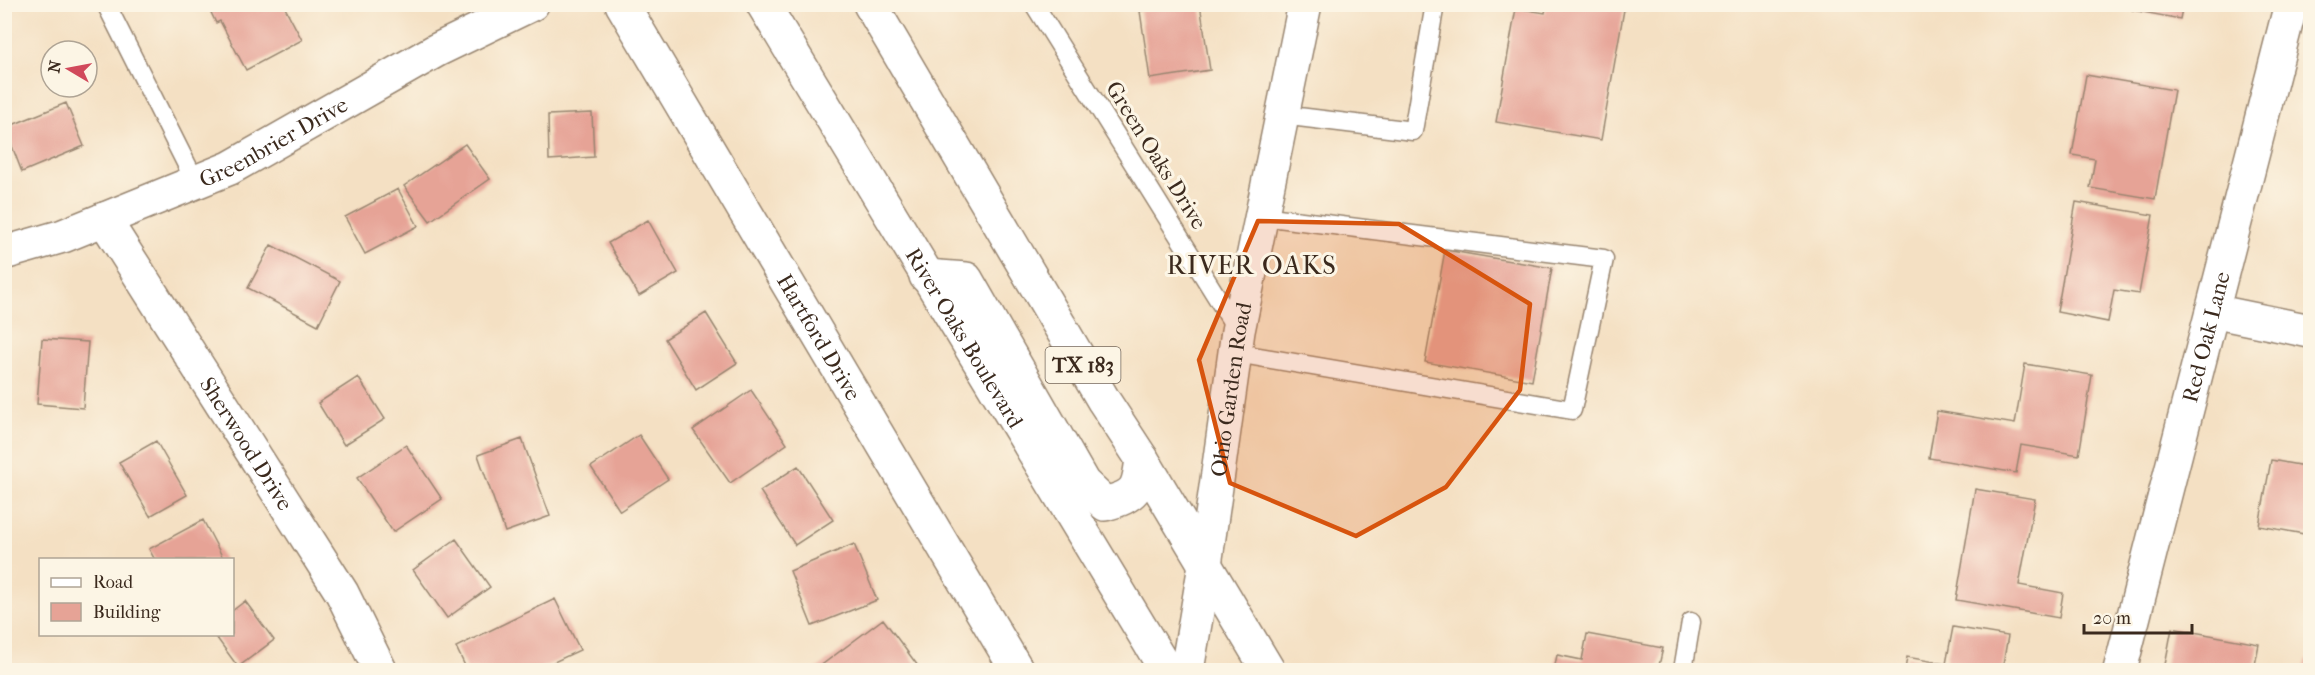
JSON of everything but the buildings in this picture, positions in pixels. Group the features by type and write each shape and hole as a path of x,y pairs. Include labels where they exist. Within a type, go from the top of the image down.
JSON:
{"street":[{"name":"Greenbrier Drive","path":"4,253 63,236 230,168 437,50 532,4"},
{"name":"Hartford Drive","path":"622,4 1017,670"},
{"name":"River Oaks Boulevard","path":"763,4 1166,670"},
{"name":"TX 183","path":"870,4 1104,401 1142,459 1268,670"},
{"name":"Ohio Garden Road","path":"1187,670 1205,565 1237,342 1305,4"},
{"name":"Red Oak Lane","path":"2120,670 2291,4"},
{"name":"Sherwood Drive","path":"104,219 342,593 380,670"},
{"path":"926,276 966,279 1083,483 1105,504 1129,497 1139,484 1142,459"},
{"path":"2212,311 2310,331"}],"lane":[{"path":"106,4 196,183"},
{"name":"Green Oaks Drive","path":"1034,4 1237,342"},
{"path":"1282,115 1413,131 1435,4"},
{"path":"1237,342 1572,410 1604,259 1262,216"},
{"path":"1683,670 1691,622"}],"highlighted area":[{"path":"1258,221 1399,224 1530,304 1520,390 1446,487 1356,536 1230,483 1199,360"}],"district":[{"name":"RIVER OAKS","path":"1252,265"}]}
